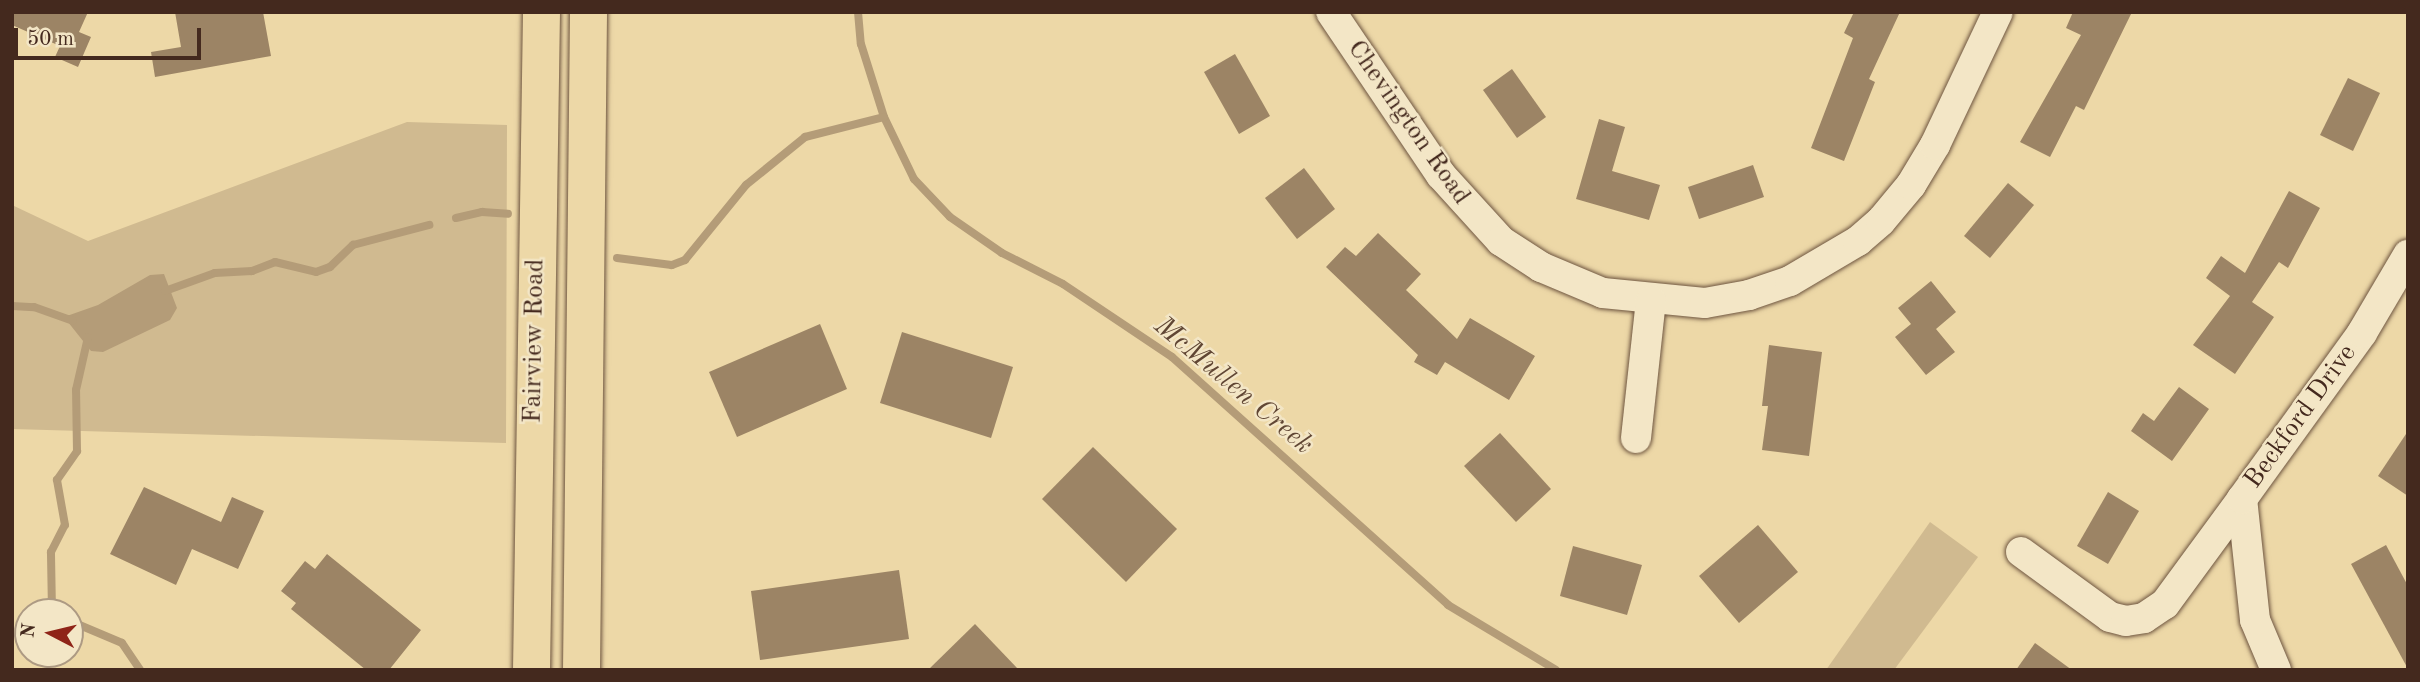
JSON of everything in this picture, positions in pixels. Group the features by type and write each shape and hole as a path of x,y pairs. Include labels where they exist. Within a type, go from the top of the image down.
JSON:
{"main road":[{"name":"Fairview Road","path":"531,670 541,12"},
{"name":"Fairview Road","path":"581,670 588,12"}],"street":[{"name":"Chevington Road","path":"1331,12 1441,175 1502,241 1541,267 1582,286 1651,301 1705,303 1749,295 1800,277 1858,241 1911,185 1998,12"},
{"name":"Beckford Drive","path":"2276,670 2255,620 2242,499 2362,334 2408,255"},
{"path":"1636,438 1651,301"},
{"path":"2021,552 2110,617 2126,621 2144,618 2165,604 2242,499"}],"shaded area":[{"path":"407,122 507,125 506,443 12,429 12,205 88,241"},
{"path":"164,274 177,308 170,320 103,352 91,351 64,317 98,305 150,275"},
{"path":"1930,522 1978,557 1894,670 1826,670"}],"building":[{"path":"12,12 88,12 79,32 91,37 78,67 55,57 60,46 12,25"},
{"path":"175,12 263,12 271,56 155,77 151,52 181,47"},
{"path":"1854,12 1900,12 1869,79 1875,82 1844,161 1811,148 1853,38 1844,33"},
{"path":"2073,12 2132,12 2084,110 2076,106 2050,157 2020,142 2081,35 2066,28"},
{"path":"1235,54 1270,116 1239,134 1204,72"},
{"path":"1512,69 1546,117 1517,138 1483,90"},
{"path":"2348,78 2380,93 2353,151 2320,135"},
{"path":"1599,119 1625,127 1612,171 1660,185 1649,220 1576,199"},
{"path":"1753,165 1764,197 1699,219 1688,187"},
{"path":"1304,168 1335,209 1297,239 1265,198"},
{"path":"2008,183 2034,205 1990,258 1964,236"},
{"path":"2289,191 2320,208 2288,268 2279,262 2252,302 2274,317 2235,374 2193,345 2230,296 2206,278 2221,256 2245,273"},
{"path":"1378,233 1421,274 1406,290 1457,339 1470,318 1535,356 1509,400 1445,362 1437,375 1414,362 1418,355 1326,267 1345,247 1356,256"},
{"path":"1931,281 1956,312 1936,329 1955,352 1926,375 1895,337 1911,324 1898,308"},
{"path":"820,324 847,389 737,437 709,372"},
{"path":"902,332 1013,367 991,438 880,403"},
{"path":"1769,345 1822,352 1809,456 1762,450 1768,406 1762,406"},
{"path":"2179,387 2209,409 2172,461 2131,431 2143,413 2154,421"},
{"path":"2408,431 2408,496 2378,476"},
{"path":"1500,433 1551,489 1516,522 1464,466"},
{"path":"1093,447 1177,529 1126,582 1042,499"},
{"path":"144,487 221,522 232,497 264,511 238,569 192,549 176,585 110,554"},
{"path":"2108,492 2139,511 2108,564 2077,546"},
{"path":"1758,525 1798,572 1739,623 1699,576"},
{"path":"2386,545 2408,586 2408,669 2351,564"},
{"path":"1573,546 1642,565 1627,615 1560,596"},
{"path":"327,554 421,630 389,670 366,670 291,609 296,603 281,591 305,561 315,569"},
{"path":"899,570 909,639 760,660 751,591"},
{"path":"975,624 1019,670 928,670"},
{"path":"2035,643 2072,670 2016,670"}],"waterway":[{"name":"McMullen Creek","path":"858,12 861,44 884,117 914,179 950,217 1002,253 1063,284 1172,357 1448,605 1556,670"},
{"path":"617,258 672,265 685,260 746,185 805,137 884,117"},
{"path":"456,218 482,212 508,214"},
{"path":"165,291 215,273 252,271 275,262 316,272 330,267 353,245 429,225"},
{"path":"12,306 34,307 73,321"},
{"path":"52,598 51,552 65,525 57,480 77,451 76,390 88,337"},
{"path":"84,627 122,643 140,670"}]}
